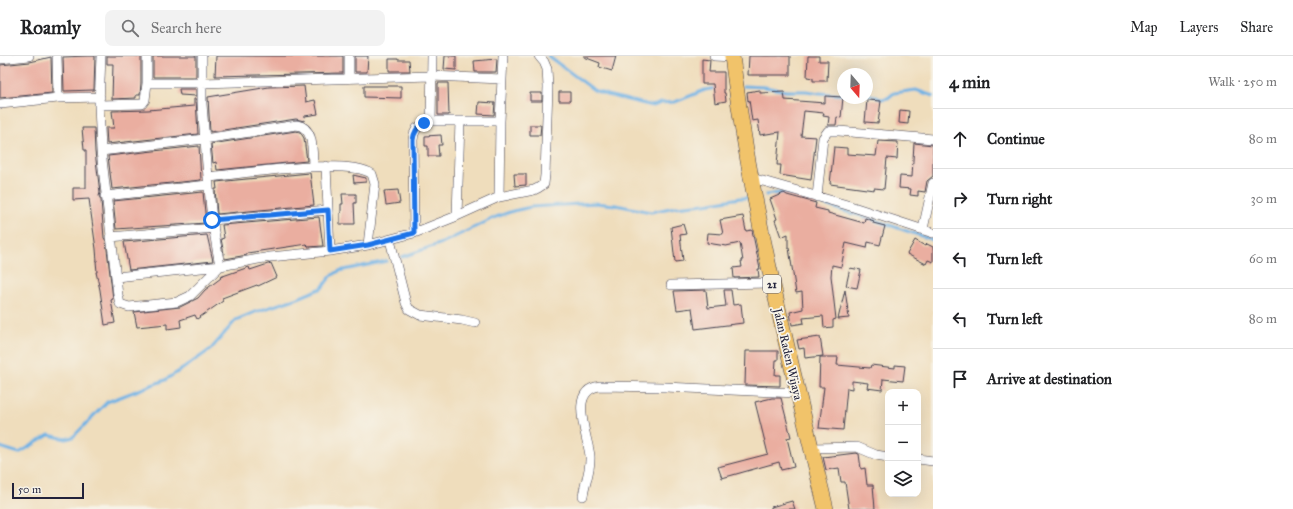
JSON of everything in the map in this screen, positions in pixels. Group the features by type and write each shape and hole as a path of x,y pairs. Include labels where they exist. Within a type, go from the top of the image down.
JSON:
{"highway":[{"name":"Jalan Raden Wijaya","path":"733,56 739,104 772,282 797,393 812,448 826,509"}],"street":[{"path":"0,59 30,56"},
{"path":"57,56 58,98"},
{"path":"101,56 99,101 101,152 110,237 120,304 129,307 177,302 190,296 220,266"},
{"path":"0,104 58,98 142,104 145,100 147,83 147,56"},
{"path":"202,56 204,139 213,224 220,266"},
{"path":"349,56 349,78"},
{"path":"431,121 432,56"},
{"path":"499,197 502,56"},
{"path":"116,277 220,266 270,257 330,251 368,245 414,233 499,197 538,188 544,184 548,87 547,69 539,56"},
{"path":"714,56 733,56"},
{"path":"147,83 202,83 431,76 502,79"},
{"path":"414,233 414,134 420,125 431,121 500,121"},
{"path":"457,216 460,121"},
{"path":"101,152 204,139 296,125 306,128 311,139 313,167"},
{"path":"817,197 823,138 828,132 839,131 933,139"},
{"path":"105,196 313,167 326,166 361,168 372,174 375,184 368,245"},
{"path":"326,166 330,251"},
{"path":"752,178 854,207 933,233"},
{"path":"923,229 933,183"},
{"path":"110,237 328,210"},
{"path":"390,240 406,303 409,309 420,315 475,323"},
{"path":"671,285 772,282"},
{"path":"583,496 584,486 590,468 590,456 581,410 585,394 593,387 665,386 797,393"},
{"path":"812,448 857,447 876,455 885,456"},
{"path":"921,459 933,461"}],"building":[{"path":"95,56 94,90 64,91 63,57"},
{"path":"107,56 141,56 140,95 136,95 136,98 112,99 113,64 107,64"},
{"path":"153,56 196,56 196,77 153,77"},
{"path":"216,56 343,56 343,73 215,76"},
{"path":"355,56 368,56 367,72 355,72"},
{"path":"445,56 456,56 456,70 444,69"},
{"path":"584,56 616,56 612,71 599,67 600,63"},
{"path":"749,56 790,56 790,75 748,75"},
{"path":"808,56 819,56 819,61 828,61 827,81 813,81 813,78 807,77"},
{"path":"51,57 52,93 0,98 0,65 30,62"},
{"path":"389,59 409,60 410,71 389,71"},
{"path":"497,59 496,72 475,72 474,61"},
{"path":"702,59 710,60 709,72 724,72 724,93 726,101 715,103 713,84 702,84"},
{"path":"438,83 448,83 449,115 438,115"},
{"path":"304,86 306,102 315,100 318,114 305,116 304,121 296,119 210,132 208,97 269,87"},
{"path":"364,86 401,86 401,98 364,97"},
{"path":"179,89 196,89 196,96 180,95"},
{"path":"760,90 760,93 784,92 785,100 825,103 825,96 837,97 837,104 842,104 841,118 837,117 836,125 828,125 829,117 823,116 824,113 804,111 801,136 816,137 811,180 780,175 781,165 777,165 780,132 760,135 758,120 752,121 747,92"},
{"path":"559,92 570,92 570,101 559,101"},
{"path":"530,93 542,93 542,101 530,101"},
{"path":"194,99 196,99 198,134 107,144 106,128 114,128 112,111 194,106"},
{"path":"873,100 881,101 878,123 865,122 867,104 873,104"},
{"path":"479,102 495,103 494,115 478,114"},
{"path":"900,110 909,111 908,124 899,123"},
{"path":"530,125 541,125 540,135 530,135"},
{"path":"82,128 94,128 95,152 100,193 99,196 101,200 104,238 106,241 113,299 111,300 115,323 105,325 96,272 96,249 89,199 73,200 73,188 86,188 86,150 84,150"},
{"path":"296,131 300,132 304,138 307,161 217,170 216,162 213,163 211,144"},
{"path":"441,135 442,145 438,145 439,156 428,156 428,146 425,146 425,136"},
{"path":"878,141 898,142 897,159 887,158 884,189 874,188 874,190 830,184 834,147 847,148 847,154 876,156"},
{"path":"914,143 933,145 933,176 927,181 925,192 918,191 918,196 910,195 911,189 899,188 900,176 912,177"},
{"path":"199,146 201,180 112,189 108,156"},
{"path":"310,173 314,205 217,214 215,189 217,189 216,182"},
{"path":"514,174 526,174 526,185 515,186"},
{"path":"353,175 366,178 366,182 354,183"},
{"path":"398,190 400,203 386,205 384,191"},
{"path":"203,192 206,223 116,229 113,201"},
{"path":"784,193 816,203 815,208 828,211 828,213 864,223 865,218 874,221 873,223 885,226 880,245 868,242 867,248 846,243 841,267 832,265 831,276 836,319 833,320 833,327 824,328 823,316 803,318 804,323 792,325 790,312 803,309 802,292 796,293 788,248 788,234 781,237 770,199"},
{"path":"342,194 356,194 356,203 354,203 355,224 340,224 341,204 343,204"},
{"path":"743,216 746,231 752,230 760,269 758,269 759,277 734,278 733,268 742,267 741,261 743,261 740,243 726,246 707,243 708,233 723,234 720,220"},
{"path":"319,217 323,246 308,247 307,244 247,253 247,255 225,259 221,239 224,238 222,225"},
{"path":"683,224 686,234 680,235 683,261 675,262 671,227"},
{"path":"207,235 213,261 129,270 124,242"},
{"path":"915,240 925,246 927,244 933,247 933,262 928,260 926,264 907,254"},
{"path":"271,263 277,277 258,286 257,285 222,298 223,301 197,319 195,315 180,320 181,327 167,329 167,324 137,327 134,312 180,307 198,298 205,290 221,278 220,277 249,267 250,270"},
{"path":"850,268 861,270 857,288 846,286"},
{"path":"706,290 708,308 726,306 724,290 731,290 733,305 741,304 743,323 695,329 692,308 677,310 674,291"},
{"path":"845,290 849,318 838,319"},
{"path":"820,337 823,356 805,358 804,348 799,349 797,340"},
{"path":"746,351 778,351 775,375 780,375 780,386 745,385"},
{"path":"820,357 838,357 837,365 870,368 871,365 895,368 895,365 905,366 903,381 883,379 882,390 867,388 868,383 852,381 852,389 847,388 843,430 819,428 824,387 819,387"},
{"path":"772,398 781,398 791,437 787,438 794,467 781,470 779,462 722,478 718,467 768,454 755,402"},
{"path":"856,453 859,454 861,469 865,468 867,485 873,485 875,509 849,509 845,482 841,482 839,468 826,470 823,457"},
{"path":"792,501 795,509 771,509 771,507"}],"waterway":[{"path":"548,56 594,90 607,95 653,106 661,103 675,102 705,90 716,88"},
{"path":"743,86 837,94"},
{"path":"873,95 881,99 888,98 894,93 916,90 933,96"},
{"path":"766,195 785,192 933,240"},
{"path":"402,257 442,243 496,217 531,207 595,203 616,205 651,212 675,207 747,198"},
{"path":"0,447 19,453 49,435 66,439 73,437 107,402 165,380 211,349 236,320 322,288 330,277 339,271 387,261"}],"route":[{"path":"212,220 328,210 330,251 368,245 414,233 413,140 415,131 424,123"}]}
